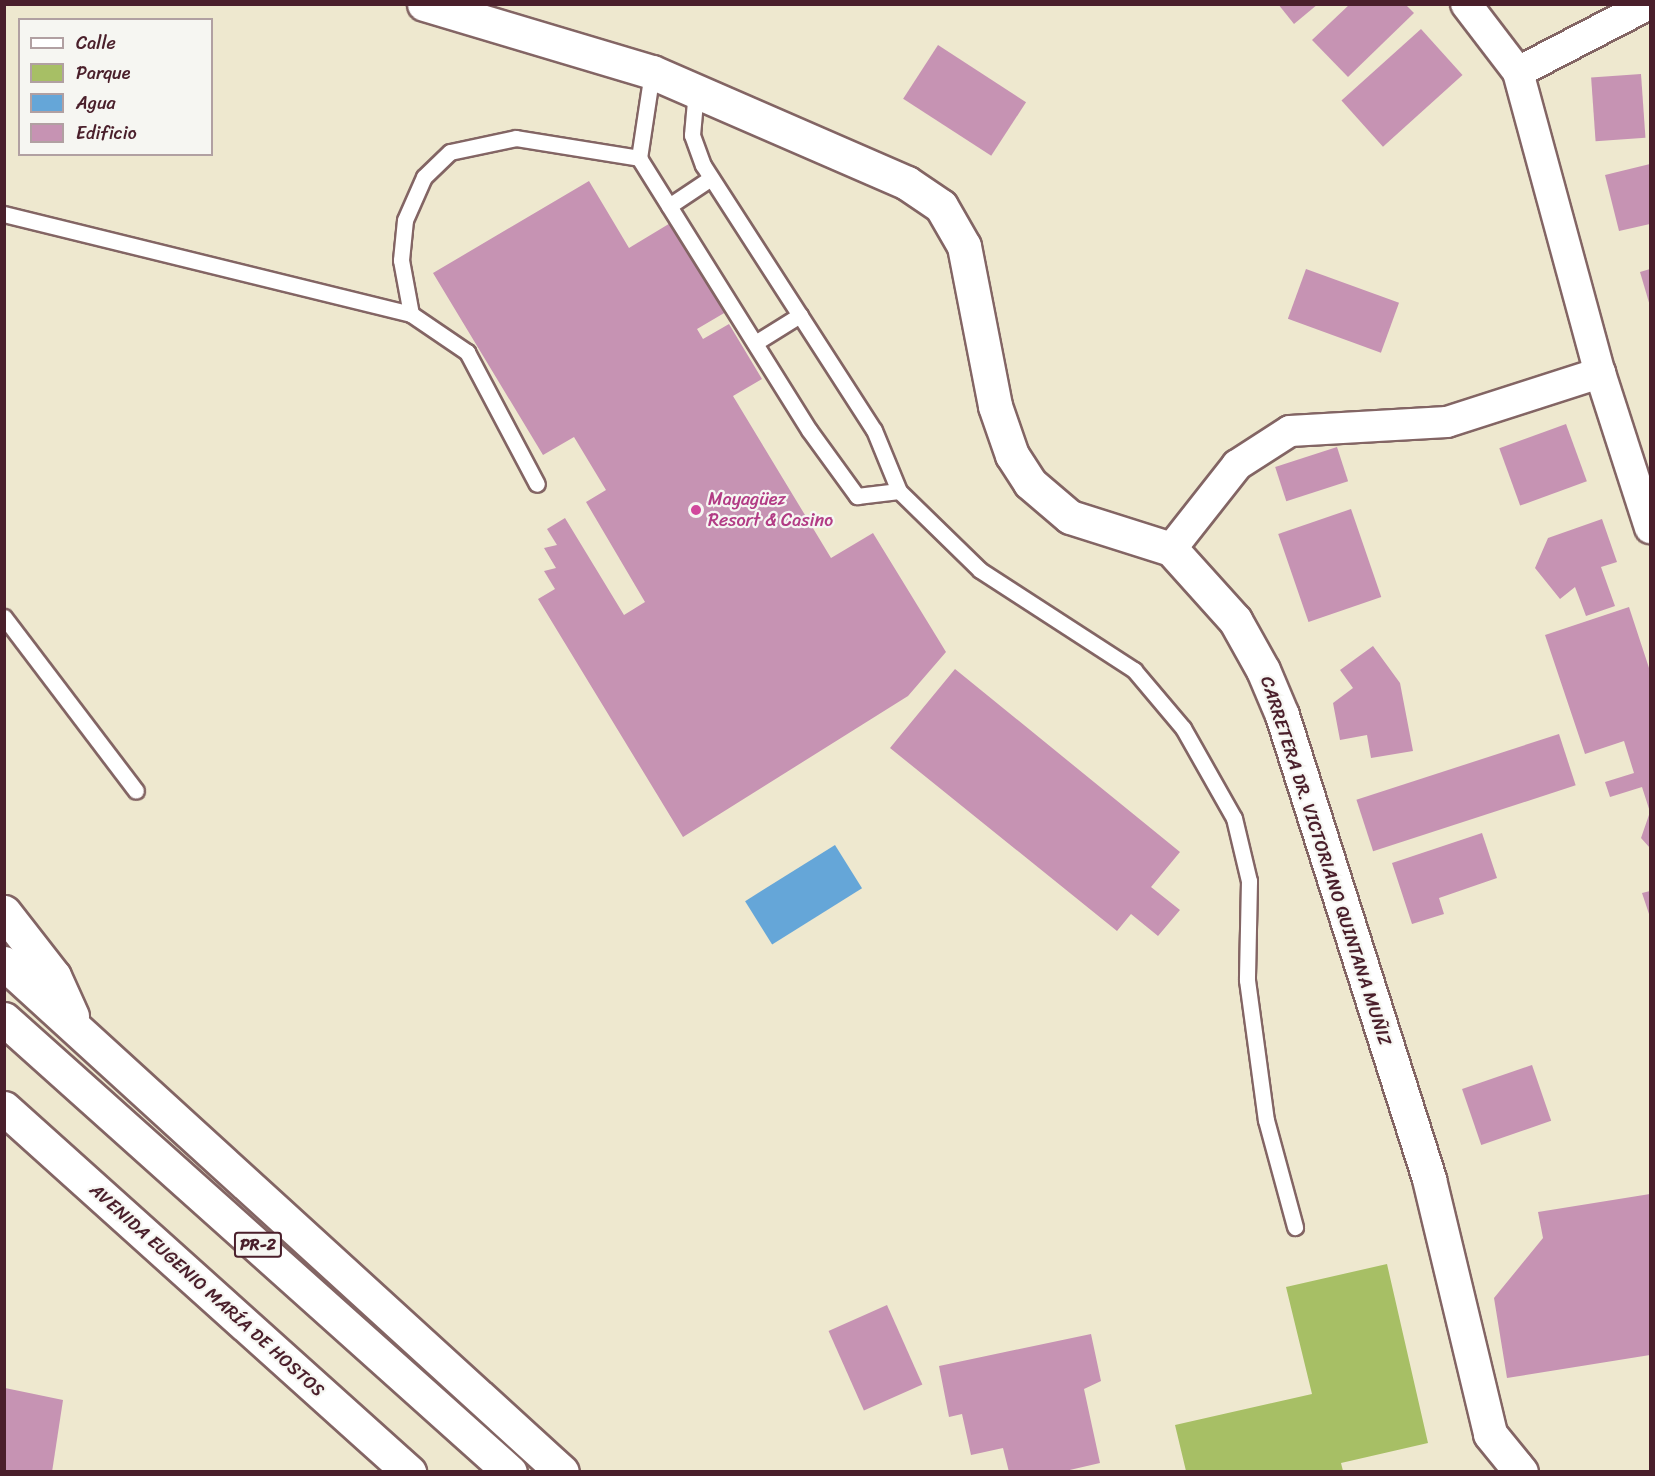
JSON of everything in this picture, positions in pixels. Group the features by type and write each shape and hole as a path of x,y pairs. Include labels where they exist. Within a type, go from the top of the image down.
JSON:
{"main road":[{"path":"424,4 652,72 907,183 941,206 964,246 995,406 1012,455 1030,483 1070,518 1172,549"},
{"name":"CARRETERA DR. VICTORIANO QUINTANA MUÑIZ","path":"1172,549 1235,620 1263,670 1281,715 1429,1179 1490,1434 1525,1470"},
{"path":"4,912 54,976 78,1029"},
{"path":"4,963 562,1472"},
{"name":"PR-2","path":"4,1019 510,1472"},
{"name":"AVENIDA EUGENIO MARÍA DE HOSTOS","path":"4,1108 409,1472"}],"street":[{"path":"1466,4 1518,72 1600,373 1650,528"},
{"path":"1518,72 1649,4"},
{"path":"1172,549 1237,465 1290,431 1447,422 1600,373"}],"lane":[{"path":"652,72 639,158 809,430 857,496 899,491"},
{"path":"696,90 692,135 711,178 874,430 899,491 980,570 1134,670 1183,728 1234,818 1249,881 1247,980 1266,1120 1295,1227"},
{"path":"411,314 401,260 405,220 424,177 450,152 516,138 639,158"},
{"path":"669,206 711,178"},
{"path":"4,214 411,314 467,352 537,484"},
{"path":"755,343 800,315"},
{"path":"4,617 136,791"}],"green space":[{"path":"1387,1264 1428,1443 1341,1463 1343,1471 1186,1471 1175,1425 1312,1394 1286,1287"}],"water":[{"path":"835,845 862,888 772,944 745,901"}],"building":[{"path":"1278,4 1318,4 1294,24"},
{"path":"1350,4 1405,4 1414,13 1348,77 1312,40"},
{"path":"1421,29 1462,75 1383,147 1341,101"},
{"path":"938,45 1026,102 991,156 903,99"},
{"path":"1641,74 1645,138 1596,141 1591,77"},
{"path":"1650,164 1650,224 1619,231 1605,175"},
{"name":"Mayagüez Resort & Casino","path":"589,181 629,248 677,219 731,309 697,329 703,339 729,324 762,379 733,396 831,558 873,533 946,652 908,696 683,837 538,599 555,589 544,571 556,568 544,548 557,545 547,529 565,518 624,615 645,602 586,502 606,490 574,437 543,455 433,273"},
{"path":"1306,269 1399,303 1381,353 1288,319"},
{"path":"1650,269 1650,306 1640,272"},
{"path":"1566,424 1587,481 1520,506 1499,448"},
{"path":"1337,447 1348,481 1286,501 1275,467"},
{"path":"1351,509 1381,597 1308,622 1278,534"},
{"path":"1602,519 1617,562 1601,567 1615,606 1586,616 1575,587 1560,599 1535,568 1548,538"},
{"path":"1629,607 1650,671 1650,812 1642,787 1610,797 1605,782 1634,773 1624,741 1585,754 1545,635"},
{"path":"1373,646 1400,683 1413,751 1371,758 1367,735 1340,740 1333,703 1353,688 1340,670"},
{"path":"955,669 1180,852 1151,887 1180,910 1158,936 1131,914 1117,931 890,748"},
{"path":"1559,734 1576,785 1373,851 1356,800"},
{"path":"1650,812 1650,848 1641,838"},
{"path":"1482,833 1497,878 1439,898 1444,914 1412,924 1392,863"},
{"path":"1650,891 1650,917 1642,893"},
{"path":"1532,1065 1551,1121 1481,1145 1462,1089"},
{"path":"1650,1194 1650,1355 1507,1378 1494,1298 1543,1238 1538,1212"},
{"path":"887,1305 922,1384 864,1411 829,1331"},
{"path":"1091,1334 1101,1381 1084,1389 1100,1463 1061,1472 1009,1472 1003,1448 971,1455 962,1414 949,1417 939,1366"},
{"path":"5,1388 63,1400 52,1472 5,1472"}],"place":[{"name":"Mayagüez Resort & Casino","path":"696,510"}]}
